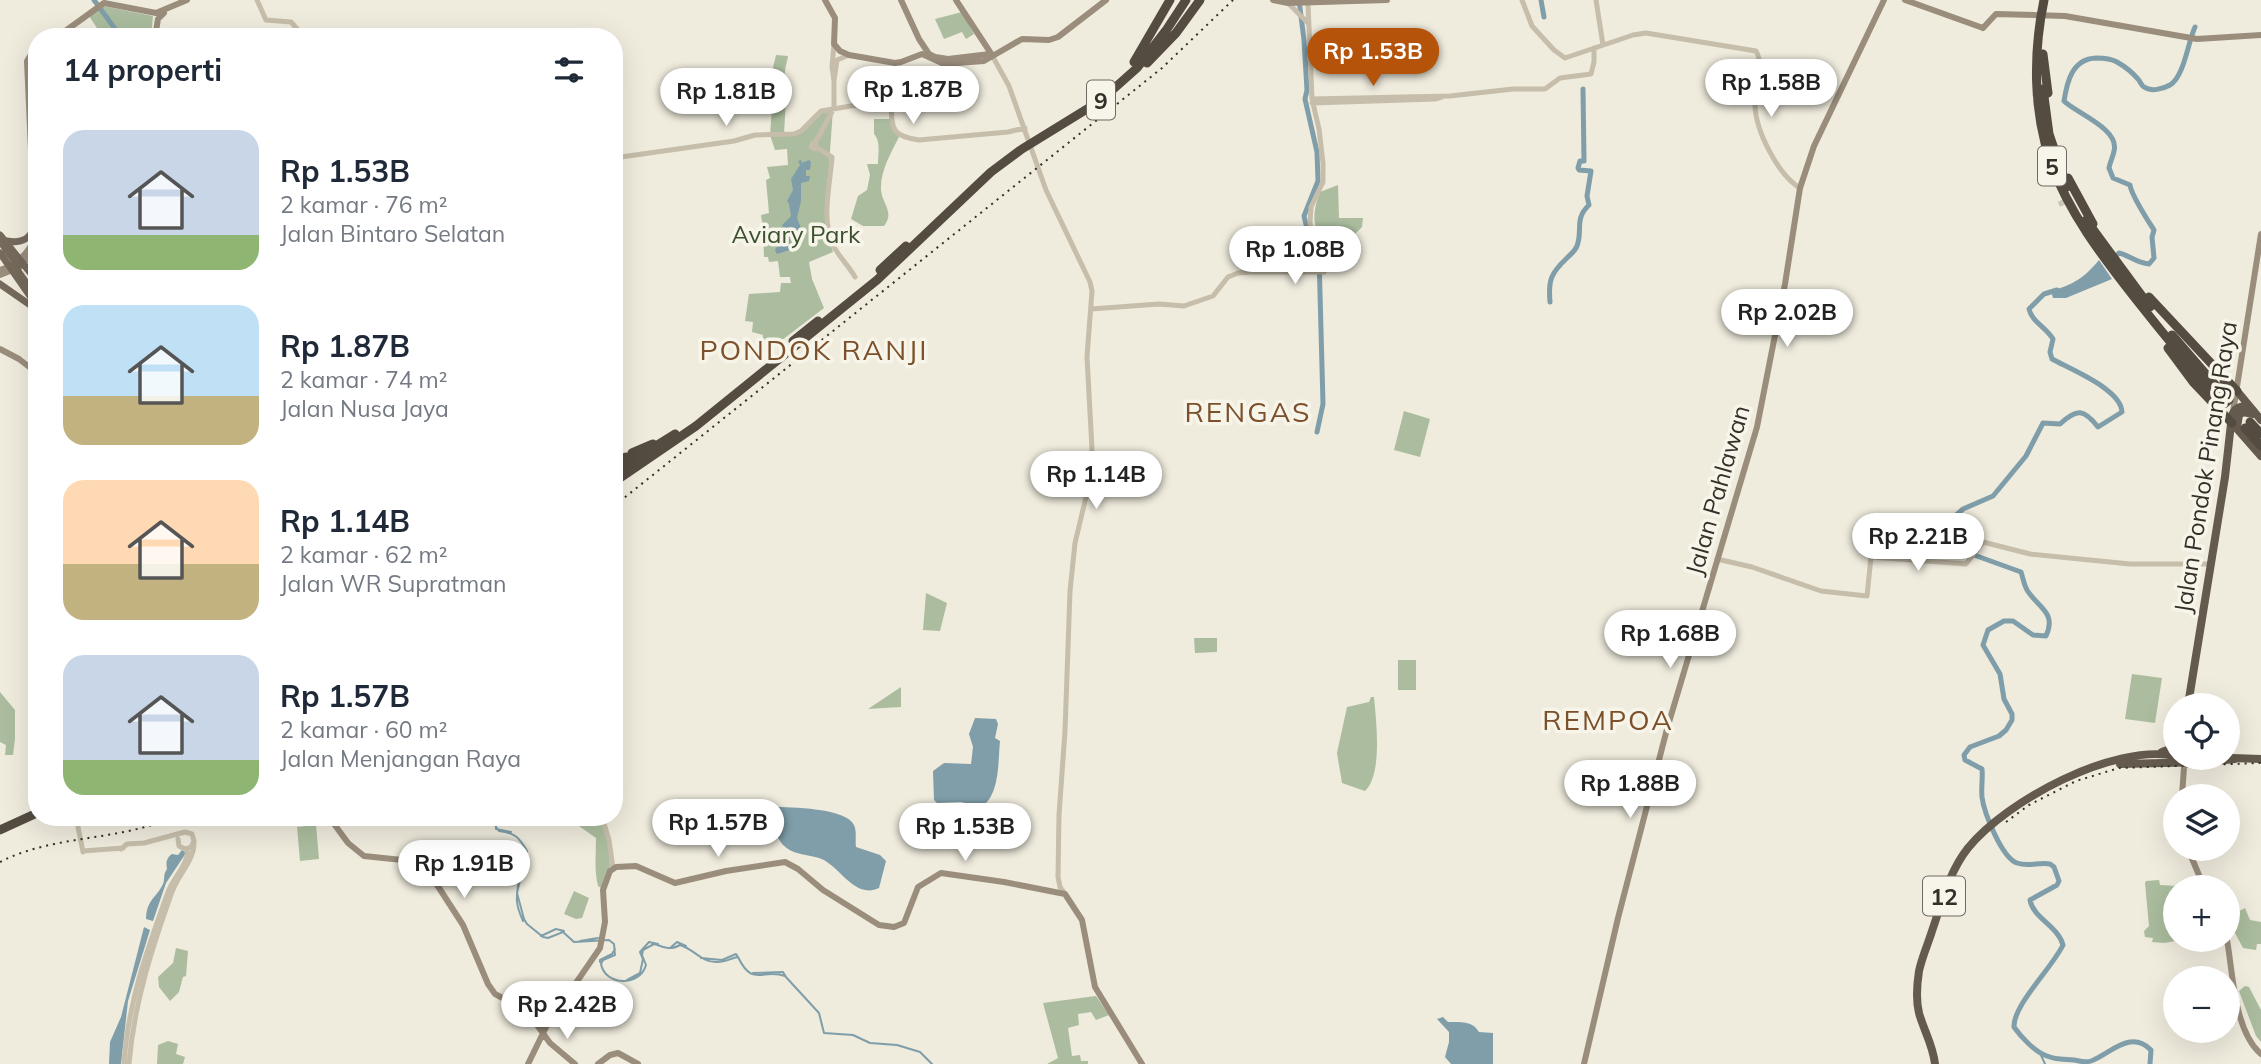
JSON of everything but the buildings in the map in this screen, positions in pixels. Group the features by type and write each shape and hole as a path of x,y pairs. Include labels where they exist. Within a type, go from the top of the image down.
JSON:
{"highway":[{"path":"1134,62 1170,0"},
{"name":"9","path":"623,466 680,431 874,276 988,168 1027,139 1097,96 1134,62 1170,16 1179,0"},
{"name":"9","path":"623,476 696,426 867,288 896,264 991,172 1022,149 1100,101 1137,68 1186,0"},
{"path":"1100,101 1141,70 1176,33 1200,0"},
{"name":"5","path":"2044,0 2043,54 2059,151 2077,197 2104,252"},
{"name":"5","path":"2050,0 2044,16 2036,67 2041,121 2051,162 2070,205 2104,252"},
{"path":"2036,67 2036,114 2051,180 2074,223 2104,252 2224,404 2230,398 2220,375"},
{"path":"2104,252 2180,366 2261,435"},
{"path":"2124,279 2156,305 2245,400 2246,420 2261,456"},
{"path":"2220,375 2233,379 2239,376"},
{"path":"2246,420 2261,446"},
{"name":"Jalan Pondok Pinang Raya","path":"2190,693 2211,564 2246,420"},
{"path":"625,455 680,431"},
{"path":"623,463 662,440"},
{"name":"12","path":"1936,1064 1935,1046 1921,1010 1922,973 1955,877 1971,850 1987,831 2015,806 2085,770 2117,760 2163,751"},
{"path":"2152,755 2163,757"},
{"name":"12","path":"2240,759 2251,763 2261,761"},
{"name":"12","path":"1998,821 2092,771 2135,760 2163,760"},
{"path":"0,824 28,811"},
{"path":"0,830 28,817"}],"main road":[{"path":"70,28 103,4 155,16 187,0"},
{"path":"825,0 835,18 835,44 840,51 895,63 922,54 937,62 958,60"},
{"path":"901,0 929,54 978,62 1022,39 1049,40 1058,37 1104,0"},
{"path":"956,0 992,56"},
{"path":"1273,0 1298,3 1387,0"},
{"name":"Jalan Pahlawan","path":"1584,1064 1667,729 1757,427 1786,284 1800,188 1814,146 1884,0"},
{"path":"1905,0 1983,28 1992,19 2001,16 2072,17 2197,38 2260,33"},
{"path":"155,16 155,28"},
{"path":"912,57 919,51 919,39"},
{"path":"0,235 2,243 28,284"},
{"name":"Jalan Pondok Pinang Raya","path":"2245,400 2241,385 2243,359 2261,236"},
{"path":"2,243 28,238"},
{"path":"2,243 14,250 28,269"},
{"path":"2,243 28,279"},
{"name":"Jalan Pondok Pinang Raya","path":"2246,420 2237,391 2261,249"},
{"path":"2,256 8,261 14,250"},
{"path":"22,261 28,251"},
{"path":"2,256 28,294"},
{"path":"0,273 11,269 28,256"},
{"path":"18,279 16,275 21,269 28,270"},
{"path":"0,284 28,302"},
{"path":"0,349 28,366"},
{"path":"336,826 348,843 364,856 402,859 422,866 463,925 495,994 527,1011 543,1035 575,1064"},
{"path":"528,1064 547,1025 570,995 603,939 603,890 613,868 636,866 675,883 726,871 785,862 823,890 879,925 894,927 904,923 918,887 941,873 1065,894 1082,920 1095,987 1142,1064"},
{"path":"2228,952 2231,977 2246,1033 2251,1045 2261,1054"},
{"path":"598,1064 610,1055 618,1053 638,1064"}],"street":[{"path":"257,0 266,20 291,22 296,28"},
{"path":"1522,0 1532,26 1565,58 1646,33 1758,52 1755,108 1763,139 1784,173 1800,188"},
{"path":"1312,101 1545,89 1556,80 1591,74 1598,47 1597,0"},
{"path":"1298,3 1300,17 1308,23"},
{"path":"1091,309 1159,304 1184,306 1213,296 1223,282 1234,274 1321,272 1322,251 1311,230 1310,222 1311,207 1323,182 1323,149 1312,101 1308,23 1298,3"},
{"path":"835,44 836,57 832,78 834,108 814,144 832,158 828,227 837,253 851,272"},
{"path":"836,57 849,55"},
{"path":"992,56 1006,79 1046,190 1092,291 1087,357 1093,449 1073,560 1059,815 1058,877 1065,894"},
{"path":"623,157 734,141 755,135 794,134 820,113 869,103 891,103 891,124 894,130 901,136 919,140 1025,128"},
{"path":"1717,559 1752,567 1821,591 1867,596 1871,557 1970,559 1981,543 1986,542 2030,554 2130,564 2211,564"},
{"path":"78,826 82,850 121,849 190,833 194,838 193,855 176,883 157,928"},
{"path":"605,826 613,868"},
{"path":"179,836 180,847 187,849"},
{"path":"127,1064 135,1008 169,887 187,858 187,849 194,843"}],"green space":[{"path":"103,6 153,16 152,28 97,28 89,16"},
{"path":"962,12 974,34 966,39 962,32 944,39 935,19"},
{"name":"Aviary Park","path":"776,55 788,56 782,135 802,133 823,112 833,109 825,221 833,252 809,262 812,279 824,308 769,350 762,349 763,335 752,332 753,322 745,321 749,294 780,292 781,283 791,283 790,277 780,277 778,261 769,262 768,257 764,257 763,233 767,229 763,229 761,215 769,213 766,180 770,178 767,167 788,165 787,149 775,150 770,135 774,80 771,76"},
{"path":"874,119 890,119 899,137 881,183 888,212 887,221 884,226 863,226 851,219 858,196 867,190 870,175 867,164 878,164"},
{"path":"1338,185 1339,218 1363,218 1362,227 1345,242 1329,244 1323,242 1319,235 1315,211 1320,192"},
{"path":"1292,227 1300,263 1269,262 1258,244"},
{"path":"1404,411 1430,419 1420,457 1394,450"},
{"path":"926,593 947,603 940,631 923,630"},
{"path":"1194,638 1217,638 1217,652 1195,653"},
{"path":"1398,660 1416,660 1416,690 1398,690"},
{"path":"2132,674 2162,678 2155,723 2125,719"},
{"path":"901,687 901,707 868,709"},
{"path":"0,692 15,710 13,755 5,755 6,745 0,742"},
{"path":"1371,697 1374,697 1377,746 1374,772 1365,791 1342,783 1337,753 1347,707 1369,702"},
{"path":"316,826 319,859 300,861 297,827"},
{"path":"579,826 604,826 610,866 601,888 598,886 596,874 596,838"},
{"path":"2159,880 2160,885 2163,885 2163,943 2152,942 2153,938 2145,937 2144,931 2149,926 2146,881"},
{"path":"574,891 589,898 582,918 576,919 564,914"},
{"path":"2245,908 2250,920 2261,922 2261,944 2257,944 2256,950 2243,948 2240,942 2240,911"},
{"path":"176,948 188,951 186,976 183,977 179,992 170,1001 159,987 158,977 173,963"},
{"path":"2245,986 2249,987 2261,1010 2261,1042 2256,1036 2240,990"},
{"path":"1096,996 1109,1015 1096,1020 1091,1012 1078,1014 1079,1025 1068,1028 1072,1056 1080,1055 1081,1061 1088,1061 1088,1064 1047,1064 1058,1058 1043,1003"},
{"path":"168,1041 178,1044 176,1054 185,1057 183,1064 157,1064 158,1045"}],"water":[{"path":"801,160 802,163 809,160 811,162 810,170 806,170 806,176 810,176 809,181 801,183 797,218 801,228 789,235 790,250 777,254 775,250 780,241 787,237 782,225 791,216 787,201 793,190 791,179 800,165 798,161"},
{"path":"2099,260 2112,279 2066,298 2053,298 2051,291 2078,280"},
{"path":"975,718 996,719 998,724 995,738 1000,741 998,768 992,795 981,807 961,802 937,803 934,800 933,771 944,763 971,764 973,747 969,734"},
{"path":"770,809 817,810 849,819 855,827 856,847 880,855 886,861 879,888 862,889 819,858 795,852 783,845 771,818"},
{"path":"182,850 186,853 166,883 153,921 146,919 149,904 163,884 168,859"},
{"path":"144,927 150,930 128,1001 121,1064 109,1064 110,1042 121,1017"},
{"path":"1443,1017 1448,1022 1470,1024 1479,1032 1493,1033 1493,1064 1451,1064 1445,1057 1449,1032 1437,1019"}],"waterway":[{"path":"94,0 114,28"},
{"path":"1299,0 1304,40 1307,90 1305,99 1317,152 1318,181 1304,216 1308,233 1319,256 1323,404 1317,432"},
{"path":"1541,0 1544,17"},
{"path":"2113,259 2119,253 2149,264 2154,258 2154,230 2136,201 2130,185 2113,178 2109,168 2114,143 2110,136 2096,122 2064,101 2069,79 2081,62 2104,58 2125,67 2147,89 2167,86 2179,75 2195,27"},
{"path":"1550,302 1552,277 1576,248 1580,220 1589,205 1587,196 1591,171 1578,168 1580,161 1584,161 1583,89"},
{"path":"2057,290 2044,294 2029,309 2053,339 2050,352 2052,359 2104,388 2113,395 2122,412 2098,427 2089,417 2080,413 2071,415 2060,424 2043,423 2026,456 1993,496 1963,509 1947,523 1963,551 2021,572 2027,590 2045,611 2049,621 2046,636 2033,635 2013,621 2004,621 1988,630 1983,645 2000,674 2004,699 2012,714 2012,720 1999,736 1970,747 1964,755 1965,760 1982,769 1983,804 2005,853 2021,864 2050,864 2054,867 2059,881 2057,885 2030,900 2036,912 2056,932 2063,945 2026,997 2015,1018 2014,1027 2033,1048 2057,1059 2089,1062 2120,1045 2135,1042 2151,1050 2150,1064"},
{"path":"496,826 496,829 511,832"},
{"path":"496,826 499,831 516,836 527,851 520,870 517,893 527,924 548,938 563,932 574,942 609,940 614,944 615,955 603,960 601,964 609,977 623,981 637,977 646,965 643,950 654,944 670,948 680,945 711,961 722,962 738,957 753,975 785,976 819,1013 824,1033 853,1035 870,1043 897,1045 920,1052 932,1064"},
{"path":"518,874 524,849"},
{"path":"519,879 517,900 523,921"},
{"path":"541,936 556,929 564,931"},
{"path":"580,941 598,938"},
{"path":"627,980 640,973 643,959 640,952 649,942 658,944"},
{"path":"670,948 677,942 686,946"},
{"path":"600,962 615,949"},
{"path":"701,958 722,960 736,954 738,957"},
{"path":"753,973 783,972 786,977"},
{"path":"2040,1053 2045,1064"}],"tunnel":[{"path":"2050,178 2052,183"},
{"path":"2062,200 2064,205"}],"railway":[{"path":"623,499 1162,68 1233,0"},
{"path":"2006,822 2029,805 2076,781 2119,768 2261,763"},
{"path":"0,862 42,847 148,826"}],"district":[{"name":"PONDOK RANJI","path":"814,349"},
{"name":"RENGAS","path":"1248,411"},
{"name":"REMPOA","path":"1608,719"}]}
